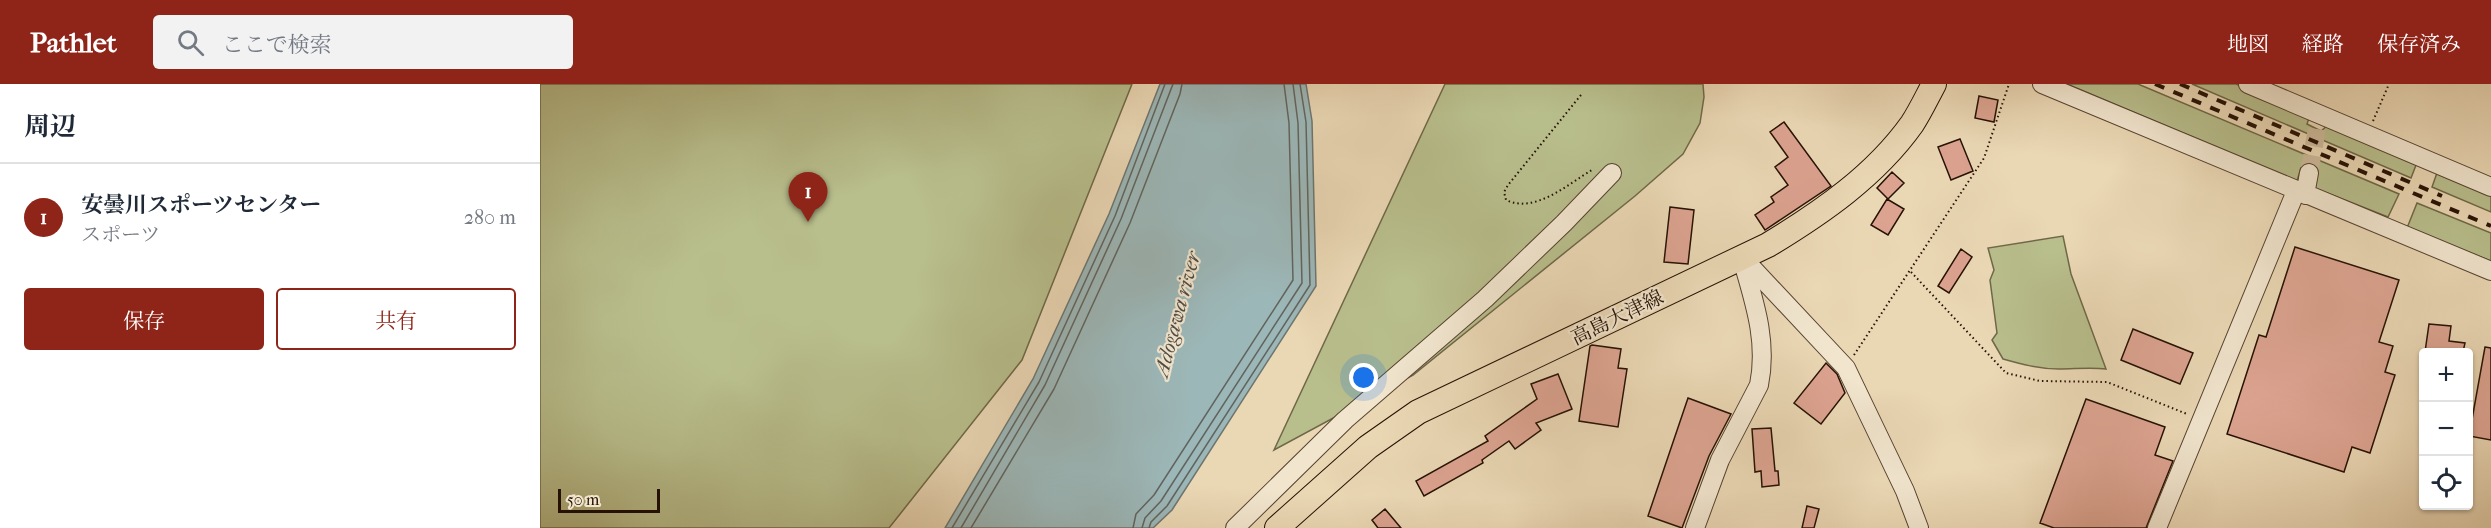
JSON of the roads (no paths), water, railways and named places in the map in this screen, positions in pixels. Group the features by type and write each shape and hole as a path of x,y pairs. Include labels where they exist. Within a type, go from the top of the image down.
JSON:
{"main road":[{"name":"高島大津線","path":"1283,526 1368,447 1418,412 1742,257 1805,222 1838,199 1874,168 1911,124 1934,84"}],"street":[{"path":"2042,84 2491,271"},
{"path":"2248,84 2319,123 2367,135 2491,187"},
{"path":"1235,528 1345,420 1493,291 1612,173"},
{"path":"2157,528 2201,420 2309,173"},
{"path":"1742,257 1846,368 1905,491 1918,528"},
{"path":"1695,528 1720,460 1759,385 1762,333 1742,257"}],"water":[{"name":"Adogawa river","path":"1160,84 1306,84 1312,121 1316,286 1172,510 1153,528 945,528 1033,379 1109,214"}],"tunnel":[{"path":"2309,173 2317,129"}],"railway":[{"path":"2155,84 2491,226"},
{"path":"2180,84 2442,196"}],"place":[{"name":"安曇川スポーツセンター","path":"808,222"}]}
